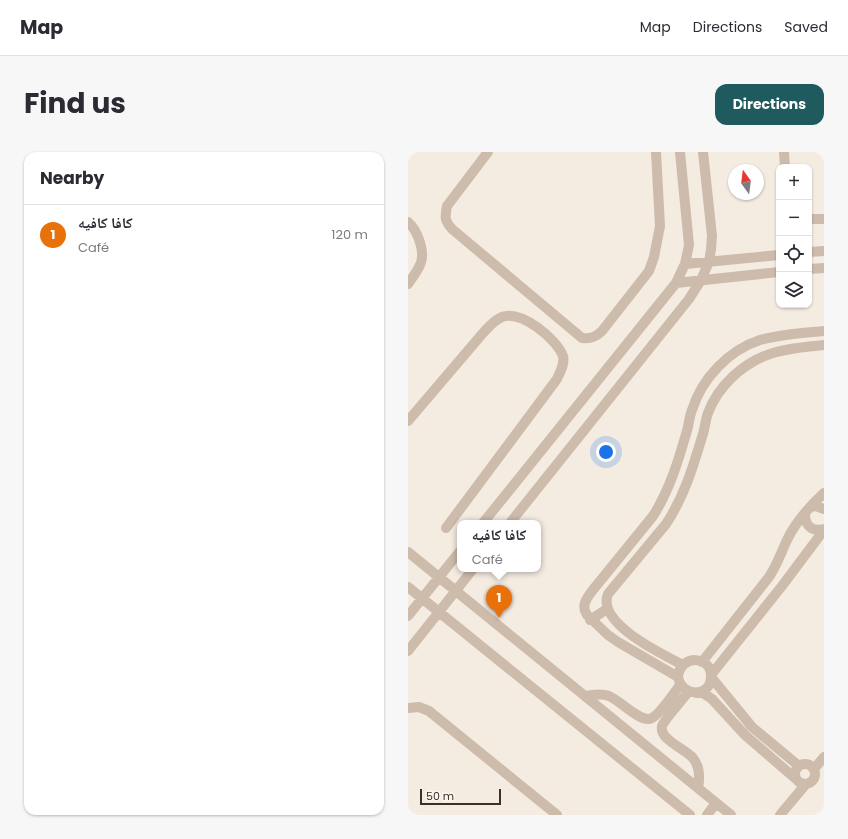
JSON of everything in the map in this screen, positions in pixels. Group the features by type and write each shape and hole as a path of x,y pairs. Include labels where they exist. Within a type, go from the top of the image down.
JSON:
{"street":[{"path":"488,152 447,206 445,216 446,223 582,338 590,339 596,337 607,325 649,271 654,257 660,226 656,152"},
{"path":"485,520 676,282 685,264 689,245 680,152"},
{"path":"512,520 689,299 702,280 708,262 712,236 703,152"},
{"path":"784,152 785,164"},
{"path":"812,219 824,218"},
{"path":"408,222 418,237 422,257 420,265 408,284"},
{"path":"812,252 824,251"},
{"path":"685,264 776,255"},
{"path":"812,269 824,268"},
{"path":"676,282 776,272"},
{"path":"408,421 483,333 497,320 503,317 512,316 523,319 538,327 556,343 563,357 563,366 557,379 446,528"},
{"path":"806,784 802,784 745,735 712,699 703,693 686,687 618,642 590,620 584,612 584,608 586,599 592,591 653,516 669,486 687,432 692,409 697,397 711,374 725,360 760,340 824,331"},
{"path":"780,336 783,350"},
{"path":"682,665 634,637 619,624 607,609 606,604 608,594 666,524 684,492 703,436 708,413 716,396 728,382 741,369 757,360 783,350 824,345"},
{"path":"687,432 703,436"},
{"path":"669,486 684,492"},
{"path":"702,662 769,577 780,559 787,540 808,510 824,493"},
{"path":"824,509 816,506 808,510 805,520 808,526 813,529 824,529"},
{"path":"711,676 782,586 824,529"},
{"path":"636,536 649,544"},
{"path":"408,552 731,815"},
{"path":"408,616 457,555"},
{"path":"408,651 471,572"},
{"path":"604,576 617,583"},
{"path":"769,577 782,586"},
{"path":"408,586 690,815"},
{"path":"592,591 608,594"},
{"path":"590,620 607,609"},
{"path":"741,613 753,623"},
{"path":"585,696 598,694 609,696 619,701 640,718 647,720 653,717 686,687 705,689 710,682 711,676 710,670 702,662 692,660 682,665 678,673 686,687"},
{"path":"711,676 752,727 799,766 807,765 814,769"},
{"path":"686,687 664,723 662,730 665,737 693,758 698,767 700,777 698,788"},
{"path":"408,708 419,707 429,711 557,815"},
{"path":"745,735 752,727"},
{"path":"780,815 806,784 810,783 815,777 814,769 824,757"},
{"path":"796,778 796,770 799,766"},
{"path":"707,815 716,803"}],"place":[{"name":"كافا كافيه","path":"499,618"}]}
